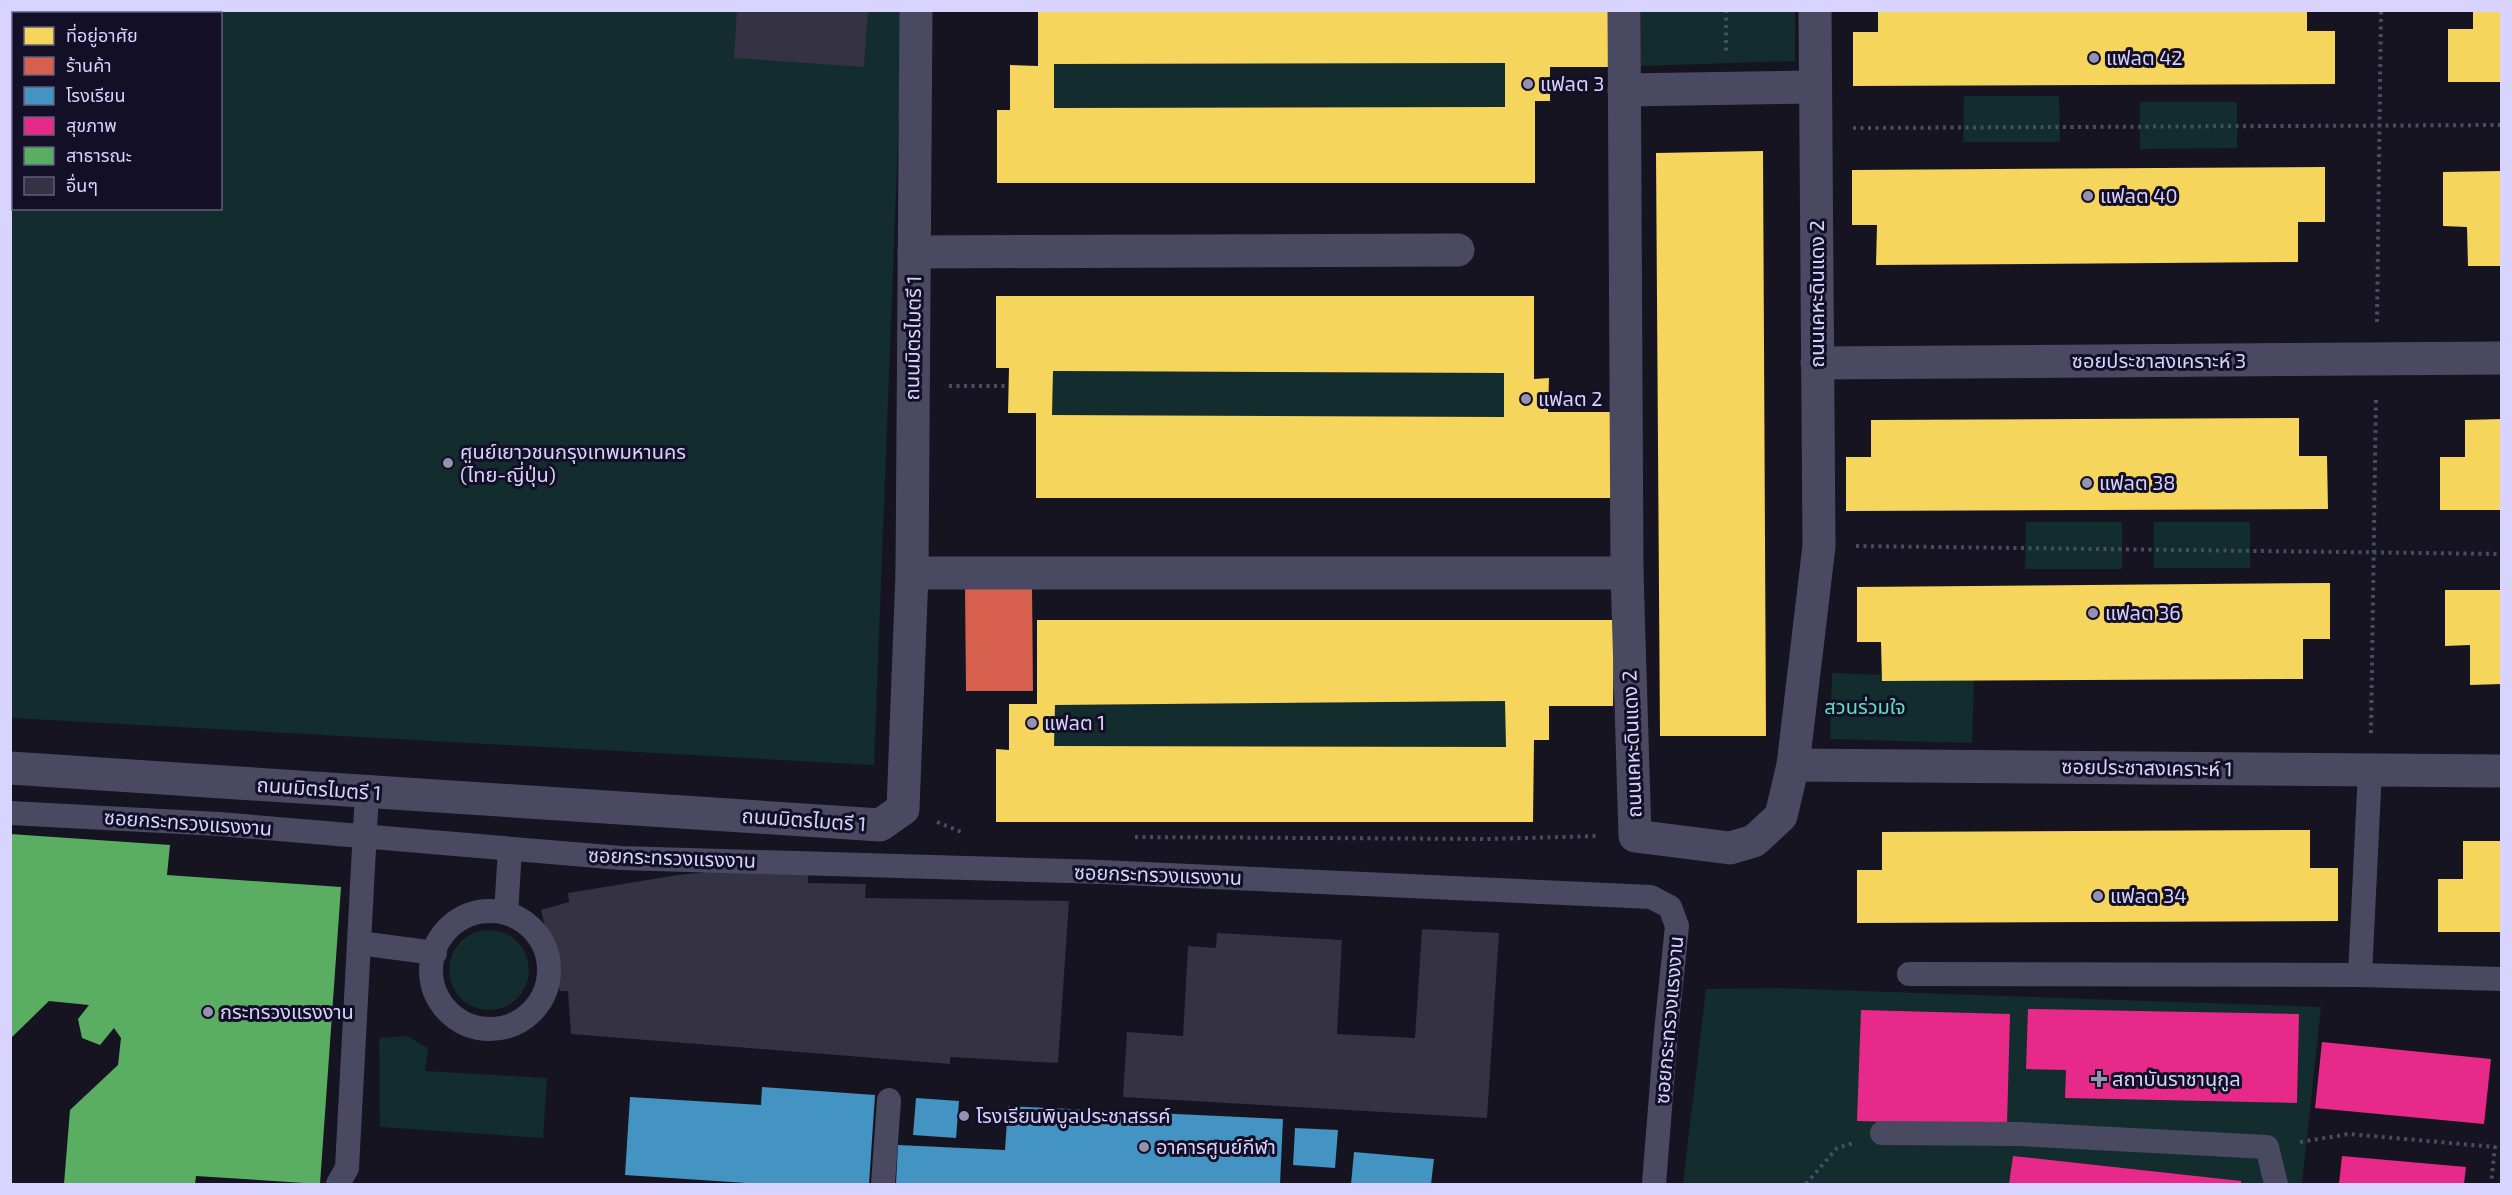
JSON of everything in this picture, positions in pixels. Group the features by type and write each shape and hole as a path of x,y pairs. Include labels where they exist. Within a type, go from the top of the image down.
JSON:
{"street":[{"name":"ถนนมิตรไมตรี 1","path":"10,768 880,825 903,809 912,573 916,10"},
{"name":"ถนนเคหะดินแดง 2","path":"1624,10 1627,573 1635,836 1730,848 1754,841 1781,816 1793,765 1819,546 1815,10"},
{"path":"1624,90 1815,87"},
{"path":"914,252 1458,250"},
{"name":"ซอยประชาสงเคราะห์ 3","path":"1817,363 2502,358"},
{"path":"912,573 1627,573"},
{"name":"ซอยประชาสงเคราะห์ 1","path":"1793,765 2502,771"}],"lane":[{"path":"2360,975 2370,770"},
{"path":"338,1185 347,1168 367,792"},
{"name":"ซอยกระทรวงแรงงาน","path":"10,813 219,824 621,858 1102,872 1651,897 1670,907 1677,926 1654,1185"},
{"path":"506,913 510,849"},
{"path":"486,910 506,913 524,921 538,934 546,951 549,970 546,990 537,1007 522,1020 504,1027 485,1028 466,1024 450,1013 438,998 432,979 432,960 435,953 438,941 451,926 467,915 486,910"},
{"path":"359,943 435,953"},
{"path":"1909,974 2360,975 2502,979"},
{"path":"883,1185 889,1100"},
{"path":"1882,1133 2018,1134 2267,1147 2276,1185"}],"path":[{"path":"1816,129 2502,125"},
{"path":"913,386 1008,386"},
{"path":"1819,546 2502,554"},
{"path":"903,809 975,837"},
{"path":"1129,837 1487,839 1635,836"},
{"path":"1806,1185 1837,1148 1882,1133"},
{"path":"2267,1147 2349,1134 2495,1146 2491,1185"}],"green space":[{"name":"ศูนย์เยาวชนกรุงเทพมหานคร (ไทย-ญี่ปุ่น)","path":"10,11 903,11 874,765 11,718"},
{"path":"1641,11 1795,11 1795,61 1641,66"},
{"path":"1505,63 1505,107 1054,108 1054,64"},
{"path":"1964,96 2059,96 2060,142 1963,142"},
{"path":"2140,102 2237,102 2237,148 2140,149"},
{"path":"1053,371 1504,373 1504,417 1052,415"},
{"path":"2026,522 2122,522 2122,569 2025,569"},
{"path":"2154,522 2250,522 2250,568 2154,568"},
{"name":"สวนร่วมใจ","path":"1832,673 1974,678 1972,743 1830,739"},
{"path":"1505,701 1506,747 1054,746 1055,705"},
{"path":"489,930 504,933 517,942 526,955 529,970 526,985 517,998 504,1007 489,1010 474,1007 461,998 452,985 449,970 452,955 461,942 474,933"},
{"name":"สถาบันราชานุกูล","path":"1777,988 2321,1007 2302,1184 1683,1184 1706,989"},
{"path":"407,1036 428,1048 425,1071 547,1078 543,1138 380,1127 379,1038"}],"building: ที่อยู่อาศัย":[{"name":"แฟลต 3","path":"1038,10 1614,10 1614,67 1550,67 1550,101 1535,101 1535,183 997,183 997,110 1010,110 1010,65 1038,66","holes":["1505,63 1505,107 1054,108 1054,64"]},
{"name":"แฟลต 42","path":"1878,10 2307,10 2307,31 2335,31 2335,84 1853,86 1853,32 1878,32"},
{"path":"2473,10 2502,10 2502,82 2448,82 2448,29 2473,29"},
{"path":"1763,151 1766,736 1660,736 1656,153"},
{"name":"แฟลต 40","path":"2325,167 2325,222 2298,222 2298,262 1876,265 1877,225 1852,225 1852,170"},
{"path":"2502,171 2502,266 2468,266 2467,227 2443,226 2443,172"},
{"name":"แฟลต 2","path":"996,296 1534,296 1534,379 1549,378 1548,412 1612,412 1612,498 1036,498 1036,413 1008,413 1009,368 996,368","holes":["1053,371 1504,373 1504,417 1052,415"]},
{"name":"แฟลต 38","path":"2299,418 2299,456 2327,456 2328,509 1846,511 1846,457 1871,457 1871,420"},
{"path":"2502,419 2502,510 2440,510 2440,457 2465,457 2465,420"},
{"name":"แฟลต 36","path":"2330,583 2330,639 2303,639 2303,679 1882,681 1881,642 1857,642 1857,587"},
{"path":"2445,590 2502,590 2502,684 2470,685 2470,645 2445,646"},
{"name":"แฟลต 1","path":"1037,620 1614,620 1613,706 1549,706 1549,740 1534,740 1533,822 996,822 996,749 1009,750 1009,704 1037,704","holes":["1505,701 1506,747 1054,746 1055,705"]},
{"name":"แฟลต 34","path":"2310,830 2310,868 2338,868 2338,921 1857,923 1857,870 1882,870 1882,832"},
{"path":"2463,841 2502,841 2502,932 2438,932 2438,879 2463,879"}],"building: ร้านค้า":[{"path":"965,586 1032,586 1033,691 966,691"}],"building: โรงเรียน":[{"path":"762,1087 875,1095 869,1184 762,1184 625,1175 630,1097 761,1105"},
{"path":"916,1098 959,1101 956,1138 913,1135"},
{"name":"อาคารศูนย์กีฬา","path":"1008,1106 1283,1119 1280,1184 896,1184 898,1145 1005,1150"},
{"path":"1295,1128 1338,1130 1335,1168 1293,1165"},
{"path":"1354,1152 1434,1159 1431,1184 1351,1184"}],"building: สุขภาพ":[{"path":"2028,1009 2299,1014 2297,1103 2065,1098 2066,1070 2026,1069"},
{"path":"1861,1010 2010,1014 2007,1125 1857,1121"},
{"path":"2322,1042 2491,1059 2484,1124 2315,1108"},
{"path":"2013,1156 2241,1181 2241,1184 2009,1184"},
{"path":"2342,1156 2466,1167 2464,1184 2339,1184"}],"building: สาธารณะ":[{"name":"กระทรวงแรงงาน","path":"10,834 170,845 167,875 341,887 320,1184 196,1176 195,1184 64,1184 70,1110 118,1065 121,1038 114,1028 100,1045 82,1038 78,1019 89,1005 49,1001 10,1039"}],"building: อื่นๆ":[{"path":"737,10 868,10 864,67 734,58"},
{"path":"729,870 808,870 808,883 866,884 865,898 1069,901 1058,1063 950,1057 950,1064 571,1034 568,991 560,991 541,910 569,902 568,893 678,875"},
{"path":"1422,929 1499,933 1487,1118 1123,1097 1127,1032 1183,1036 1188,946 1216,948 1217,933 1342,940 1337,1034 1415,1038"}],"place":[{"name":"แฟลต 42","path":"2094,58"},
{"name":"แฟลต 3","path":"1528,84"},
{"name":"แฟลต 40","path":"2088,196"},
{"name":"แฟลต 2","path":"1526,399"},
{"name":"ศูนย์เยาวชนกรุงเทพมหานคร (ไทย-ญี่ปุ่น)","path":"448,463"},
{"name":"แฟลต 38","path":"2087,483"},
{"name":"แฟลต 36","path":"2093,613"},
{"name":"แฟลต 1","path":"1032,723"},
{"name":"แฟลต 34","path":"2098,896"},
{"name":"กระทรวงแรงงาน","path":"208,1012"},
{"name":"สถาบันราชานุกูล","path":"2099,1079"},
{"name":"โรงเรียนพิบูลประชาสรรค์","path":"964,1116"},
{"name":"อาคารศูนย์กีฬา","path":"1144,1147"}]}
